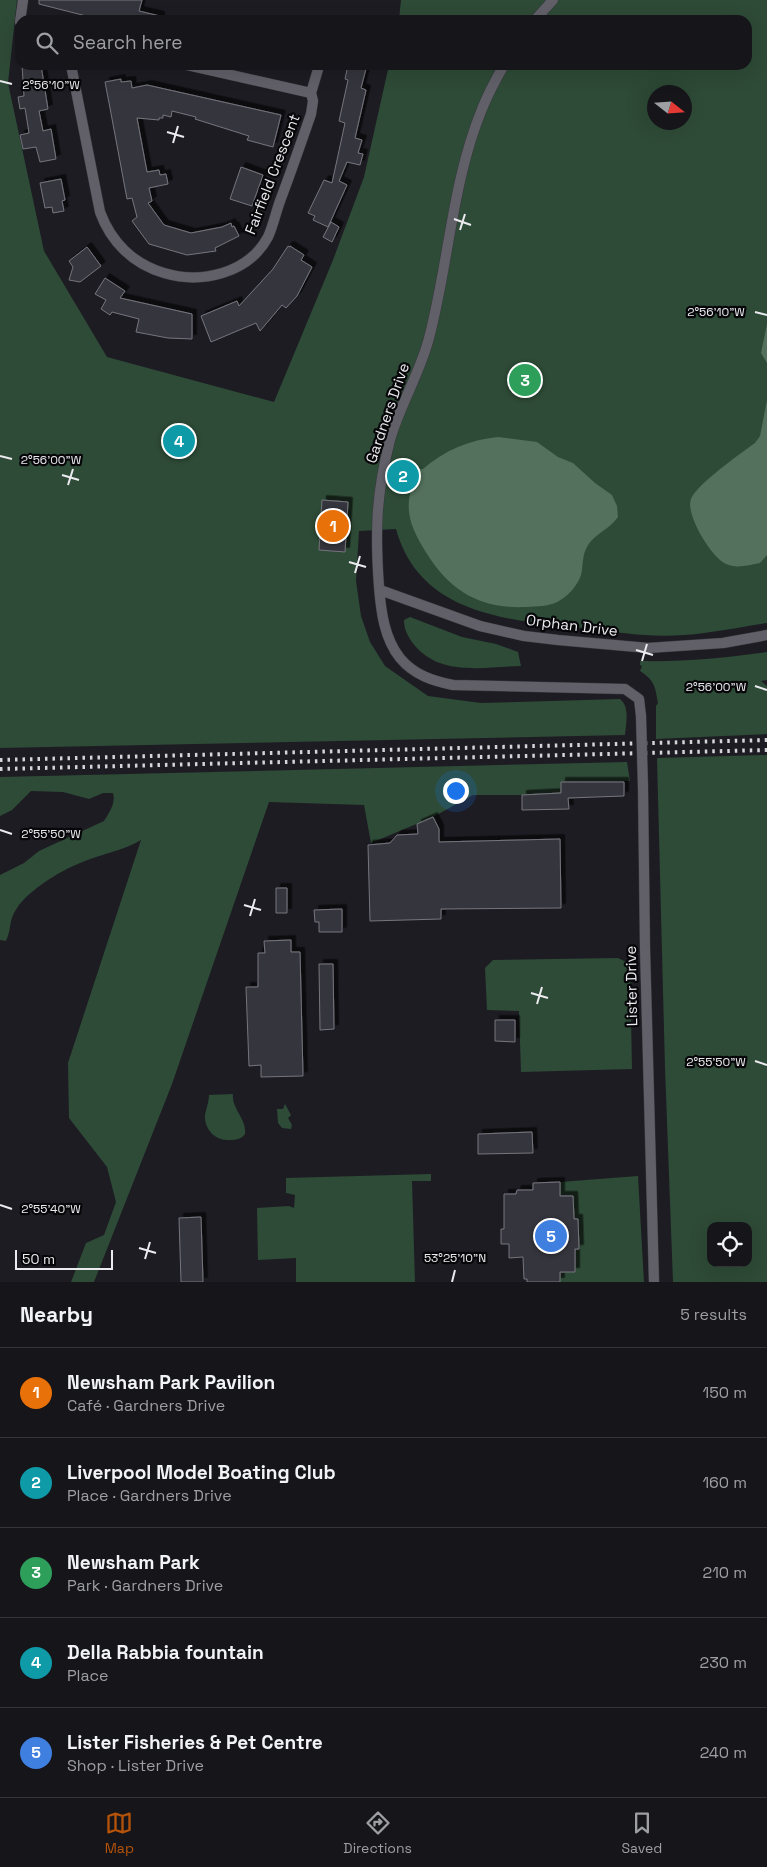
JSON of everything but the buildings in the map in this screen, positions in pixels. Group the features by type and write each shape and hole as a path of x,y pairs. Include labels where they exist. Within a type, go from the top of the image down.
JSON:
{"street":[{"path":"21,15 23,0"},
{"path":"539,15 553,0"},
{"name":"Fairfield Crescent","path":"72,70 100,212 104,222 121,248 139,262 162,273 181,277 214,276 233,269 254,255 268,237 311,114 313,101 311,93 318,70"},
{"path":"210,70 311,93"},
{"name":"Gardners Drive","path":"502,70 482,109 472,140 460,184 429,340 391,438 382,472 376,532 383,621 388,636 400,658 418,673 433,682 453,685 625,689 631,694"},
{"name":"Orphan Drive","path":"380,590 480,626 524,636 558,640 648,648 723,643 767,635"},
{"name":"Lister Drive","path":"631,694 639,699 641,716 654,1282"}],"shaded area":[{"path":"0,0 17,0 8,83 44,251 107,357 274,402 333,260 364,177 388,70 752,70 752,15 400,15 401,0 767,0 767,623 705,633 659,636 554,625 497,616 470,608 446,596 425,580 408,558 396,529 359,531 356,581 361,616 370,642 385,666 428,696 481,703 620,699 625,706 625,735 0,748"},
{"path":"767,324 767,363 761,353"},
{"path":"767,400 767,555 760,563 734,566 720,560 707,544 695,524 690,506 691,499 710,478 755,443 760,436"},
{"path":"498,437 537,442 558,457 573,463 595,483 612,495 617,506 618,517 586,549 580,579 569,593 555,603 539,606 510,607 495,605 469,596 446,579 436,567 420,543 411,523 409,513 410,493 419,469 423,469 440,456 467,443"},
{"path":"410,617 462,637 496,644 518,652 521,666 465,668 439,663 427,657 409,638 404,620"},
{"path":"767,652 767,680 761,681 767,686 767,734 656,739 656,706 658,703 656,692 654,684 640,671 642,666 640,661 704,659"},
{"path":"767,755 767,1282 673,1282 657,758"},
{"path":"627,762 630,781 562,782 561,793 473,795 433,817 371,843 364,805 269,802 172,1084 94,1282 71,1282 86,1243 104,1235 116,1202 107,1167 69,1118 68,1063 141,840 63,871 29,894 12,917 6,941 0,940 0,875 24,863 39,851 104,821 112,808 114,797 113,793 103,793 89,799 63,792 31,791 12,810 0,816 0,777"},
{"path":"618,958 626,962 630,967 632,1069 521,1072 519,1011 487,1010 485,968 493,960"},
{"path":"233,1094 234,1104 244,1123 245,1134 237,1139 218,1138 208,1129 205,1120 209,1095"},
{"path":"285,1104 291,1115 288,1118 292,1125 291,1129 282,1128 278,1123 277,1109 283,1109"},
{"path":"431,1174 431,1181 412,1181 415,1282 296,1282 296,1258 258,1260 257,1208 289,1206 294,1208 295,1195 286,1193 286,1178"},
{"path":"638,1176 644,1282 560,1282 560,1272 575,1272 575,1249 579,1249 578,1219 574,1219 573,1196 560,1196 560,1182"}],"railway":[{"path":"0,760 767,740"},
{"path":"0,769 767,750"}],"place":[{"name":"Newsham Park","path":"525,380"},
{"name":"Della Rabbia fountain","path":"179,441"},
{"name":"Liverpool Model Boating Club","path":"403,476"},
{"name":"Newsham Park Pavilion","path":"333,526"},
{"name":"Lister Fisheries & Pet Centre","path":"551,1236"}]}
